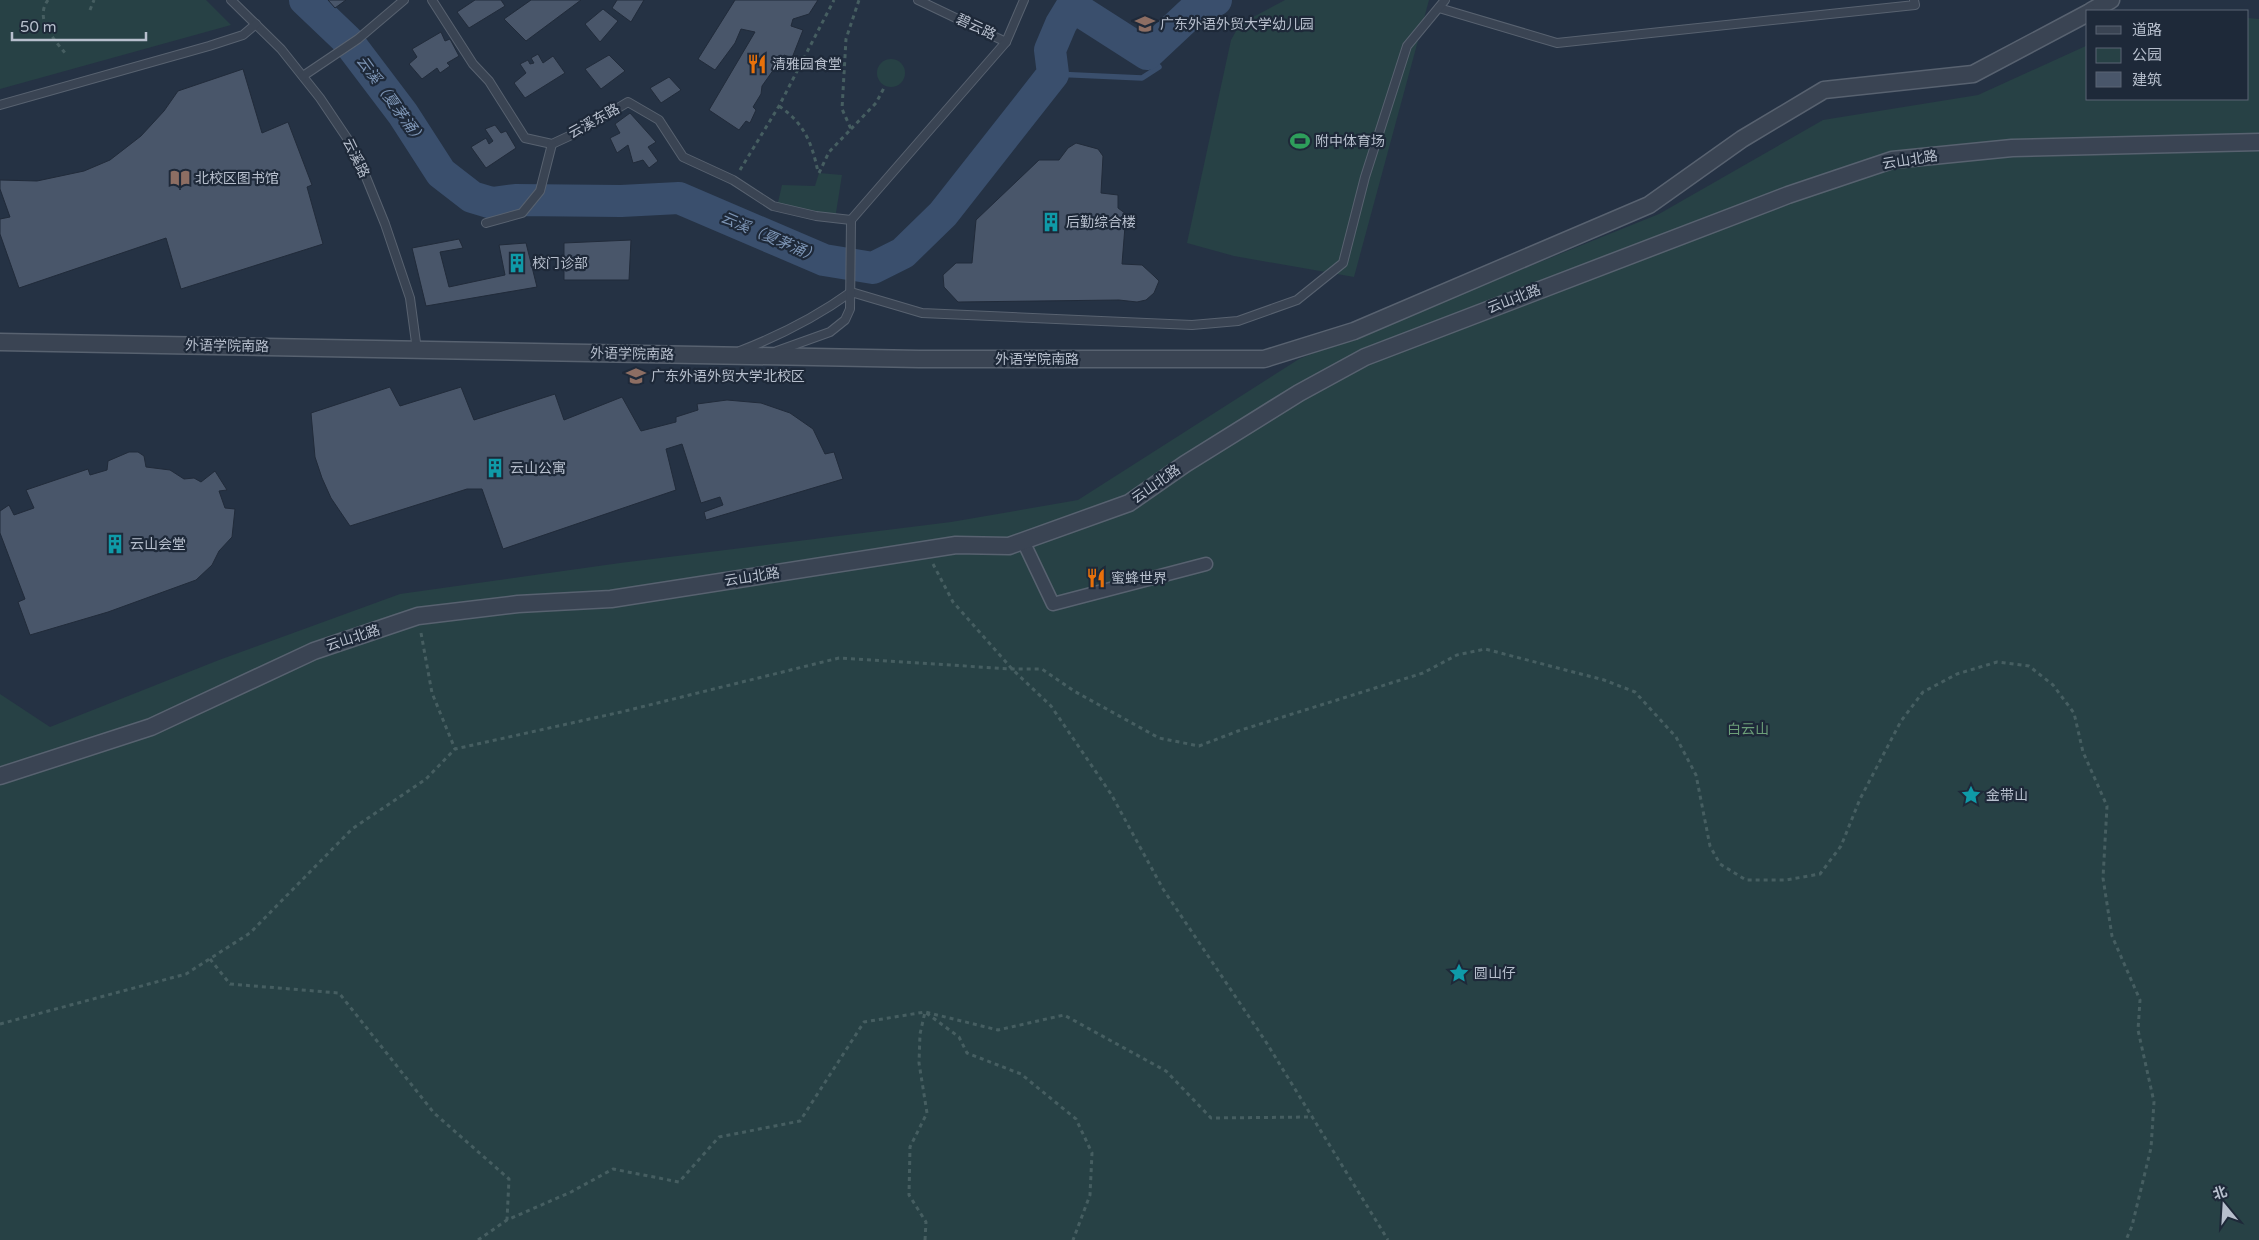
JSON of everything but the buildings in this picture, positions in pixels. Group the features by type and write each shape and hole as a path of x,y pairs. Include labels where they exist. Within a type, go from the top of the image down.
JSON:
{"street":[{"name":"外语学院南路","path":"2093,10 2111,0"},
{"name":"外语学院南路","path":"0,342 919,359 1264,359 1354,330 1649,205 1742,139 1824,90 1972,74 2086,14"},
{"name":"云山北路","path":"0,776 151,727 314,650 418,616 518,604 612,599 956,545 1009,546 1129,503 1185,464 1283,403 1365,357 1779,198 1892,160 2012,148 2259,142"},
{"path":"1354,330 1365,357"},
{"path":"1022,541 1053,604 1206,564"}],"lane":[{"name":"云溪路","path":"231,0 281,49 320,98 355,150 385,224 410,298 417,350"},
{"path":"303,76 358,39 404,0"},
{"name":"云溪东路","path":"432,0 473,64 489,81 525,138 552,144 628,102 659,120 683,157 734,180 772,206 816,216 851,220"},
{"name":"碧云路","path":"918,0 1006,42"},
{"path":"762,356 830,332 845,320 850,309 851,220 1006,42 1024,0"},
{"path":"851,292 922,313 1192,325 1238,321 1297,300 1343,264 1365,177 1407,46 1445,0"},
{"path":"1439,8 1557,43 1916,5 1914,0"},
{"path":"0,105 209,46 243,35 256,24"},
{"path":"486,223 522,213 540,191 552,144"},
{"path":"730,356 785,333 822,313 851,292"}],"path":[{"path":"48,0 43,11 45,24 66,53"},
{"path":"90,10 94,0"},
{"path":"734,180 779,106 834,0"},
{"path":"851,129 842,109 846,39 859,0"},
{"path":"779,106 793,115 801,125 815,157 818,173 829,152 876,103 886,86"},
{"path":"926,550 952,602 1012,669 1051,706 1111,794 1163,889 1266,1042 1388,1240"},
{"path":"418,616 432,694 455,749"},
{"path":"0,1024 186,974 250,933 352,829 426,779 455,749 621,712 839,658 1012,669 1042,669 1074,691 1160,738 1199,746 1238,731 1423,673 1457,656 1485,649 1604,680 1635,692 1676,737 1696,775 1710,846 1720,864 1746,880 1786,880 1820,874 1841,846 1860,799 1901,721 1923,692 1957,674 1997,662 2029,666 2053,686 2074,714 2083,752 2108,806 2104,878 2112,936 2140,1000 2138,1030 2154,1102 2152,1148 2132,1226 2126,1240"},
{"path":"210,959 230,984 339,993 434,1113 510,1178 508,1220"},
{"path":"478,1240 508,1220 571,1192 613,1169 679,1182 719,1137 800,1121 864,1022 925,1012 998,1030 1064,1015 1166,1071 1211,1118 1311,1117"},
{"path":"925,1012 920,1034 919,1063 927,1113 910,1146 909,1195 926,1222 925,1240"},
{"path":"925,1012 959,1036 967,1053 1021,1074 1076,1119 1092,1153 1090,1195 1073,1240"}],"green space":[{"path":"0,0 206,0 231,25 0,89"},
{"name":"附中体育场","path":"1285,0 1429,0 1354,277 1234,256 1187,243 1231,40 1240,24"},
{"name":"白云山","path":"2249,18 2259,19 2259,1240 0,1240 0,694 50,727 219,660 400,594 620,563 951,522 1078,500 1299,359 1659,214 1823,120 1978,95 2086,46 2086,100 2249,100"},
{"path":"891,59 901,63 905,73 901,83 891,87 881,83 877,73 881,63"},
{"path":"819,173 842,175 835,219 777,207 782,185 815,186"}],"waterway":[{"name":"云溪（夏茅涌）","path":"305,0 347,40 403,114 441,173 472,197 492,203 515,200 621,201 679,198 824,260 873,268 903,253 943,214 1053,74 1050,50 1061,24 1072,6 1147,54 1195,9 1216,0"},
{"path":"1053,74 1142,78 1159,67 1147,54"}],"place":[{"name":"广东外语外贸大学幼儿园","path":"1145,24"},
{"name":"清雅园食堂","path":"757,64"},
{"name":"附中体育场","path":"1300,141"},
{"name":"北校区图书馆","path":"180,178"},
{"name":"后勤综合楼","path":"1051,222"},
{"name":"校门诊部","path":"517,263"},
{"name":"广东外语外贸大学北校区","path":"636,376"},
{"name":"云山公寓","path":"495,468"},
{"name":"云山会堂","path":"115,544"},
{"name":"蜜蜂世界","path":"1096,578"},
{"name":"金带山","path":"1971,795"},
{"name":"圆山仔","path":"1459,973"}]}
